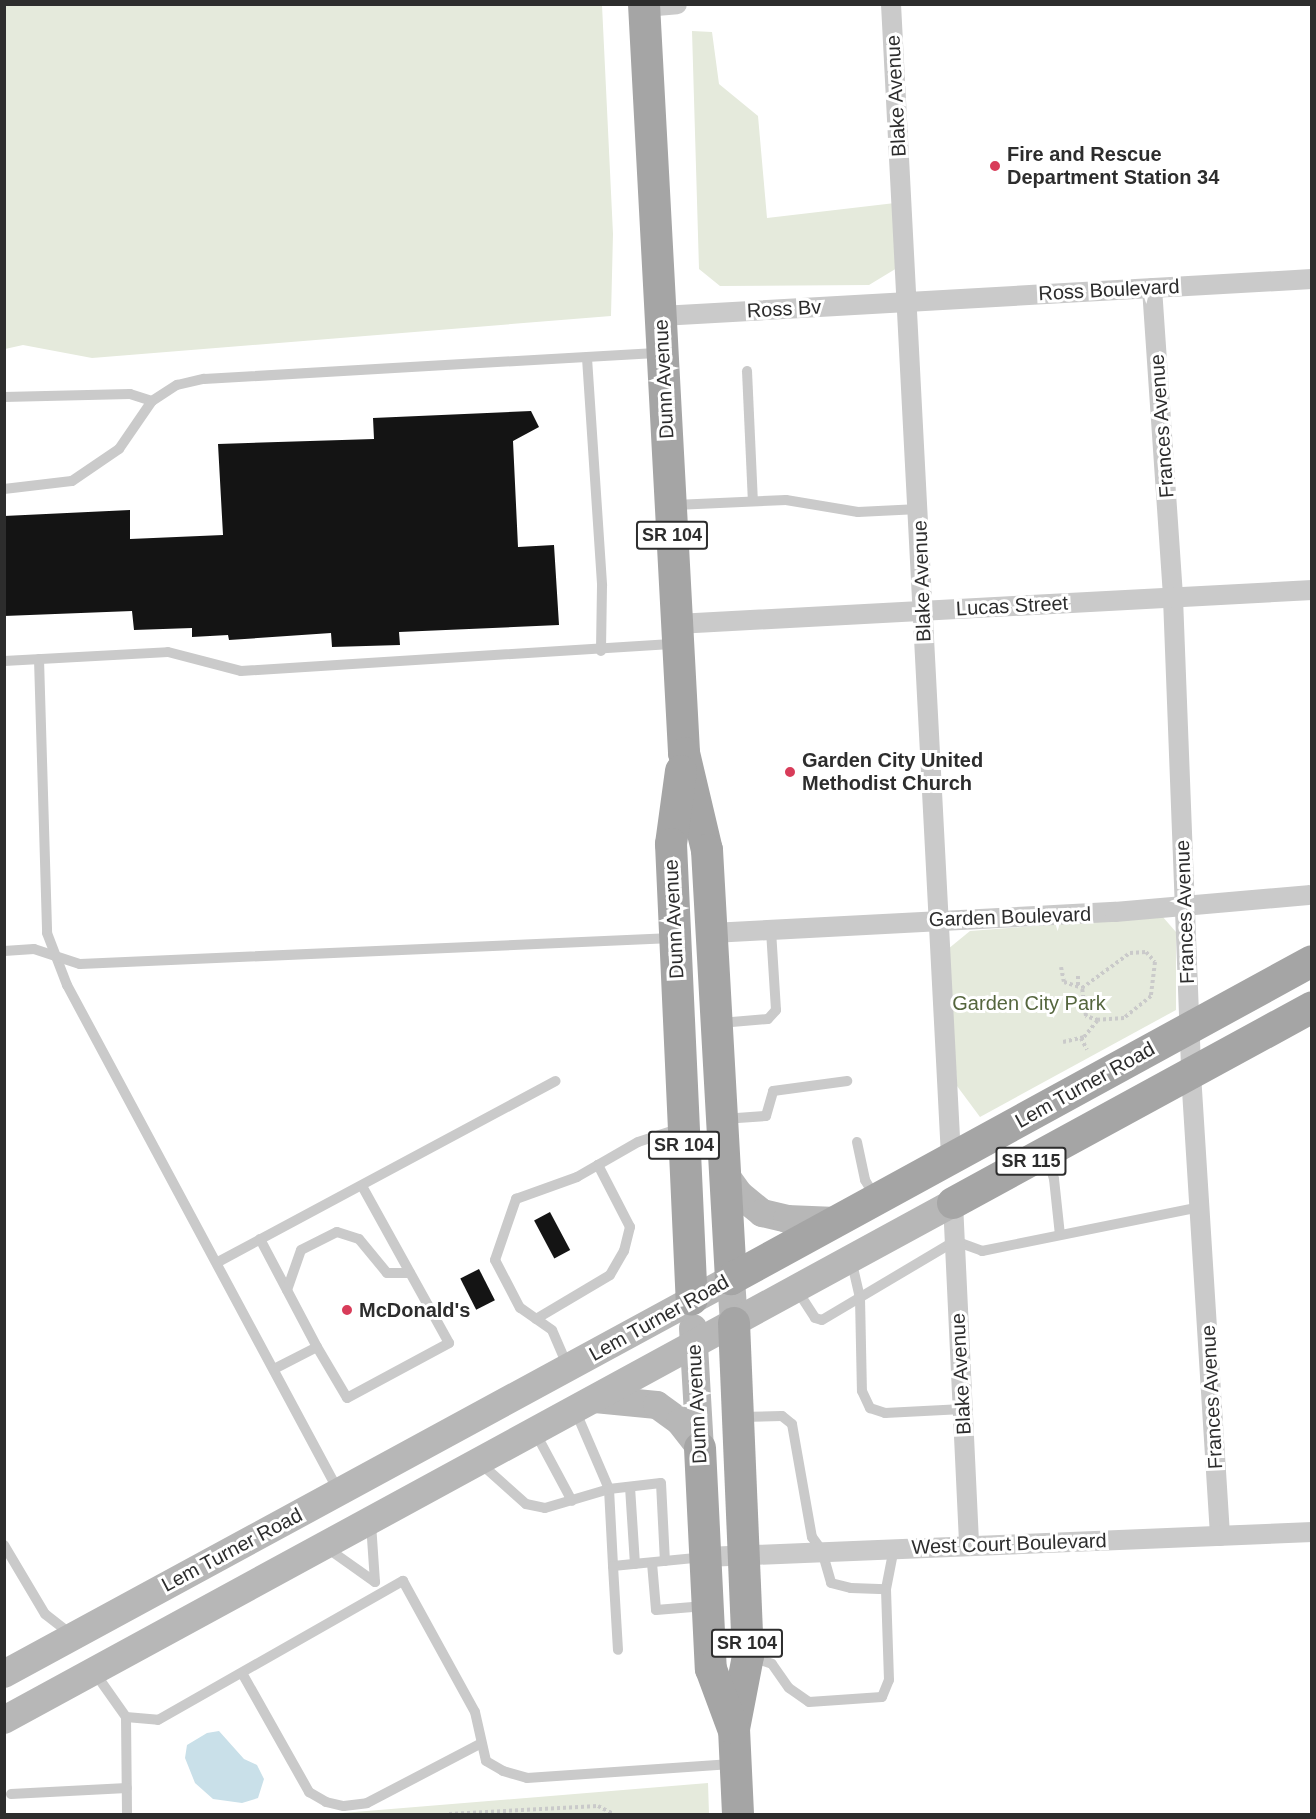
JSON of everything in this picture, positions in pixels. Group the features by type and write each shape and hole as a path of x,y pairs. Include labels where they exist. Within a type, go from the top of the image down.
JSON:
{"main road":[{"name":"Dunn Avenue","path":"644,6 684,753 708,850 734,1323 748,1656 734,1729 738,1815"},
{"name":"Dunn Avenue","path":"684,753 671,844 694,1345 711,1669 734,1729"},
{"name":"Lem Turner Road","path":"4,1674 1311,961"},
{"name":"Lem Turner Road","path":"4,1720 1311,1007"},
{"path":"726,1176 740,1195 762,1213 787,1219 836,1221"},
{"path":"585,1404 657,1405 680,1422 700,1448"},
{"path":"73,1636 94,1672"}],"street":[{"path":"644,6 677,4"},
{"name":"Blake Avenue","path":"891,4 951,1158"},
{"name":"Ross Boulevard","path":"907,301 1311,279"},
{"name":"Frances Avenue","path":"1152,288 1173,598 1191,1074 1220,1536"},
{"name":"Ross Bv","path":"661,316 907,301"},
{"name":"Lucas Street","path":"678,634 923,611 1311,590"},
{"name":"Garden Boulevard","path":"712,933 1185,906 1308,895"},
{"name":"Blake Avenue","path":"953,1203 969,1545"},
{"name":"West Court Boulevard","path":"706,1557 1311,1532"}],"lane":[{"path":"4,489 72,481 119,449 152,401 177,385 204,379 663,353"},
{"path":"587,358 602,586 601,651"},
{"path":"747,371 753,501"},
{"path":"4,397 130,394 152,401"},
{"path":"670,505 786,500 858,512 919,509"},
{"path":"4,660 168,652 241,671 601,651 678,634"},
{"path":"39,659 47,933 67,985 218,1262 339,1492"},
{"path":"717,1023 768,1019 776,1010 771,930"},
{"path":"4,951 34,949 80,964 675,938"},
{"path":"218,1262 555,1081"},
{"path":"722,1119 766,1116 772,1091 847,1081"},
{"path":"568,1368 552,1330 520,1308 495,1260 516,1199 577,1178 638,1142 684,1127"},
{"path":"857,1142 865,1179 876,1199"},
{"path":"1046,1153 1054,1179 1060,1235"},
{"path":"536,1319 610,1275 624,1251 630,1227 598,1165"},
{"path":"260,1239 317,1347 347,1398 449,1343 362,1186"},
{"path":"796,1288 815,1318 822,1320 955,1241 982,1251 1200,1208"},
{"path":"287,1290 301,1250 337,1232 359,1239 387,1273 410,1273"},
{"path":"851,1259 860,1298 862,1391 870,1408 885,1413 963,1409"},
{"path":"274,1368 317,1347"},
{"path":"585,1404 609,1489 618,1650"},
{"path":"738,1417 782,1416 792,1424 812,1537 822,1551 831,1583 851,1588 886,1589"},
{"path":"535,1432 572,1501"},
{"path":"478,1462 526,1504 545,1508 609,1489 661,1483 665,1561"},
{"path":"630,1486 635,1564"},
{"path":"370,1521 375,1582 380,1593"},
{"path":"4,1545 45,1614 73,1636"},
{"path":"324,1546 375,1582"},
{"path":"748,1656 772,1664 789,1688 809,1702 882,1697 889,1680 886,1589 894,1548"},
{"path":"613,1566 706,1557"},
{"path":"652,1563 657,1610 709,1606"},
{"path":"126,1718 158,1720 403,1581 475,1712 480,1744 486,1761 527,1778 735,1764"},
{"path":"94,1672 126,1718 127,1815"},
{"path":"242,1673 309,1792 326,1802 344,1806 367,1803 480,1744"},
{"path":"11,1794 127,1788"}],"path":[{"path":"1078,976 1080,987 1086,1016 1098,1020 1124,1018 1137,1010 1151,996 1155,962 1146,952 1130,953 1080,987"},
{"path":"1061,967 1064,982 1080,987"},
{"path":"1063,1042 1081,1038 1098,1020"},
{"path":"1081,1038 1087,1050"},
{"path":"448,1815 598,1806 614,1815"}],"green space":[{"path":"4,5 602,5 613,234 611,316 92,358 23,345 5,349"},
{"path":"692,31 712,32 719,84 758,116 767,218 895,203 897,268 869,285 720,286 699,269"},
{"name":"Garden City Park","path":"1162,916 1176,932 1176,1010 980,1117 957,1086 948,949 970,931"},
{"path":"708,1783 709,1814 330,1814"}],"water":[{"path":"219,1731 244,1759 257,1765 264,1779 258,1798 242,1803 213,1799 195,1783 185,1758 187,1745 207,1733"}],"building":[{"path":"531,411 539,427 513,441 518,547 554,545 559,625 399,632 400,645 332,647 331,633 229,640 228,635 192,637 192,628 134,630 132,611 4,616 4,516 130,510 130,539 223,535 218,444 374,439 373,418"},
{"path":"550,1212 570,1250 554,1258 534,1220"},
{"path":"479,1269 495,1300 476,1310 460,1279"}],"place":[{"name":"Fire and Rescue Department Station 34","path":"995,166"},
{"name":"Garden City United Methodist Church","path":"790,772"},
{"name":"McDonald's","path":"347,1310"}]}
